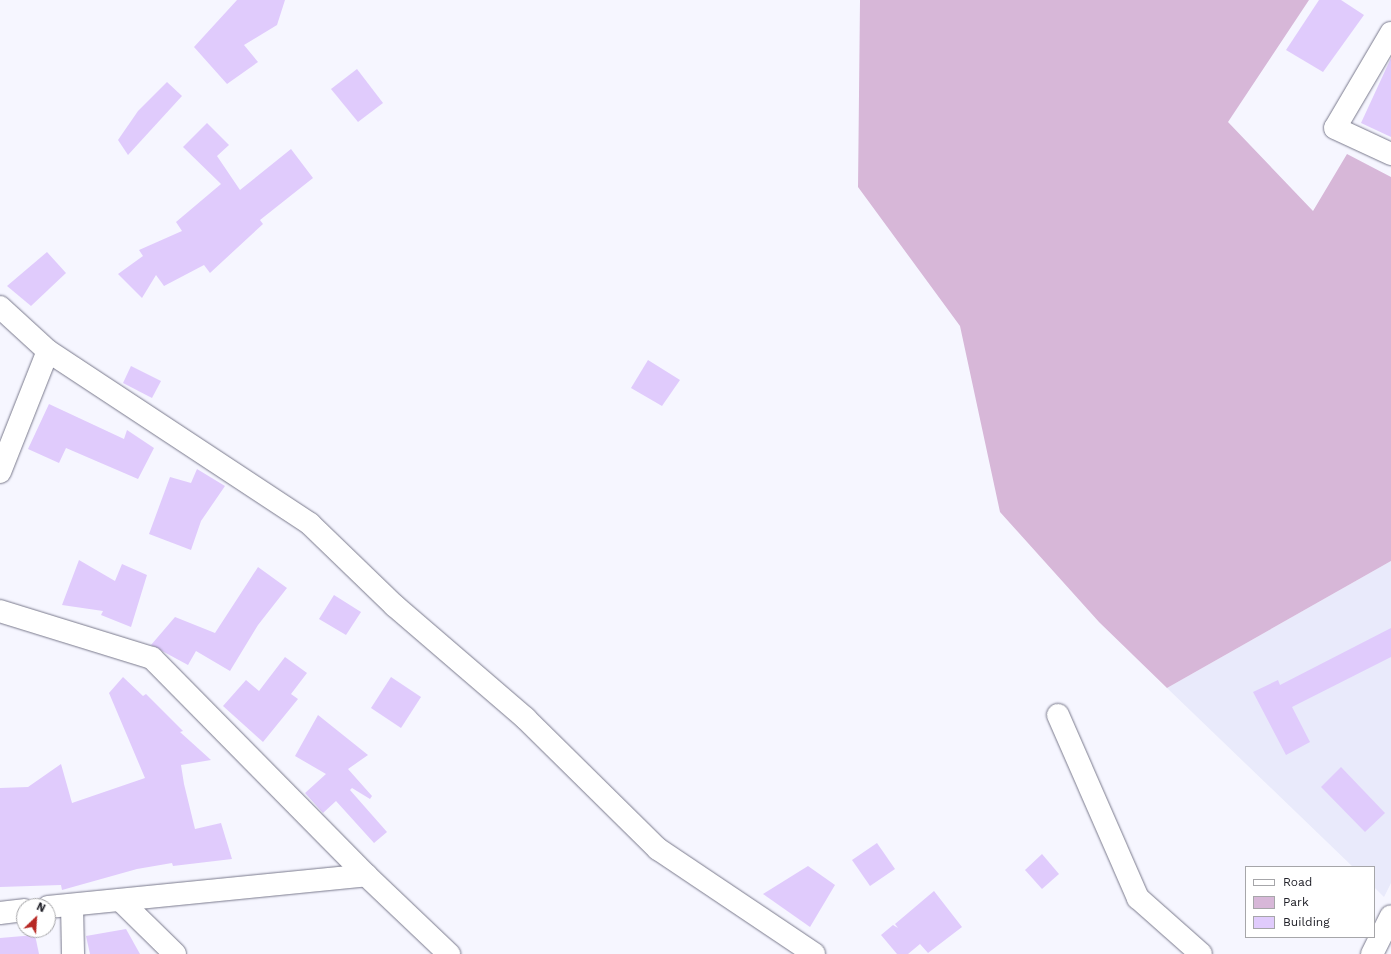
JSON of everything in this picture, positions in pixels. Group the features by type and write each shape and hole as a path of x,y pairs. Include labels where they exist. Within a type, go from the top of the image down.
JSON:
{"street":[{"path":"1391,33 1335,128 1391,154"},
{"path":"0,307 48,351 310,524 395,606 525,718 658,849 814,954"},
{"path":"0,472 48,351"},
{"path":"0,611 152,658 366,874 449,954"},
{"path":"1058,715 1138,898 1201,954"},
{"path":"56,907 366,874"},
{"path":"120,900 176,954"},
{"path":"72,905 73,954"},
{"path":"0,913 16,911"},
{"path":"1372,954 1391,916"}],"shaded area":[{"path":"1391,561 1391,883 1384,897 1375,888 1375,866 1352,866 1167,688"}],"green space":[{"path":"860,0 1309,0 1228,122 1313,211 1347,154 1391,177 1391,561 1167,688 1099,622 1000,512 960,326 858,187"}],"building":[{"path":"237,0 285,0 277,25 244,45 258,62 227,84 194,47"},
{"path":"1319,0 1341,0 1364,15 1323,72 1286,50"},
{"path":"1391,58 1391,137 1361,123"},
{"path":"357,69 383,103 358,122 331,89"},
{"path":"167,82 182,96 128,155 118,140 138,111"},
{"path":"207,123 229,145 217,156 240,190 291,149 313,178 260,220 263,224 210,273 204,265 164,286 156,275 142,298 118,274 143,256 139,250 182,231 176,222 221,184 183,147"},
{"path":"47,252 66,273 31,306 7,286"},
{"path":"648,360 680,380 662,406 631,388"},
{"path":"131,366 161,381 152,398 123,383"},
{"path":"49,404 124,439 127,430 154,448 138,479 66,448 59,463 28,449"},
{"path":"197,469 225,486 201,521 191,550 149,534 170,477 191,483"},
{"path":"79,560 115,581 122,564 147,575 131,627 101,615 103,611 62,605"},
{"path":"258,567 287,588 258,625 230,671 196,651 188,665 151,645 175,617 215,633"},
{"path":"334,595 361,612 346,635 319,619"},
{"path":"1391,628 1391,657 1292,707 1310,742 1286,755 1253,692 1278,680 1280,685"},
{"path":"285,657 307,673 291,694 298,699 263,742 223,706 246,680 259,691"},
{"path":"123,677 143,696 146,694 183,731 180,732 211,760 181,765 184,784 195,829 221,823 232,859 173,866 172,863 137,869 62,890 61,885 0,887 0,788 28,787 61,764 72,803 145,778 109,693"},
{"path":"391,677 421,697 401,728 371,708"},
{"path":"318,715 368,755 348,769 372,796 370,799 352,788 350,790 387,832 374,843 336,801 323,813 305,793 326,774 295,756"},
{"path":"1341,767 1385,813 1365,832 1321,787"},
{"path":"877,843 895,869 870,886 852,860"},
{"path":"1042,854 1059,874 1042,889 1025,870"},
{"path":"808,866 835,885 810,927 763,894"},
{"path":"934,891 962,927 928,953 920,944 908,954 897,954 881,935 893,925 898,928 895,924"},
{"path":"126,929 140,954 90,954 86,936"},
{"path":"16,937 16,938 36,938 39,954 0,954 0,938"}]}
